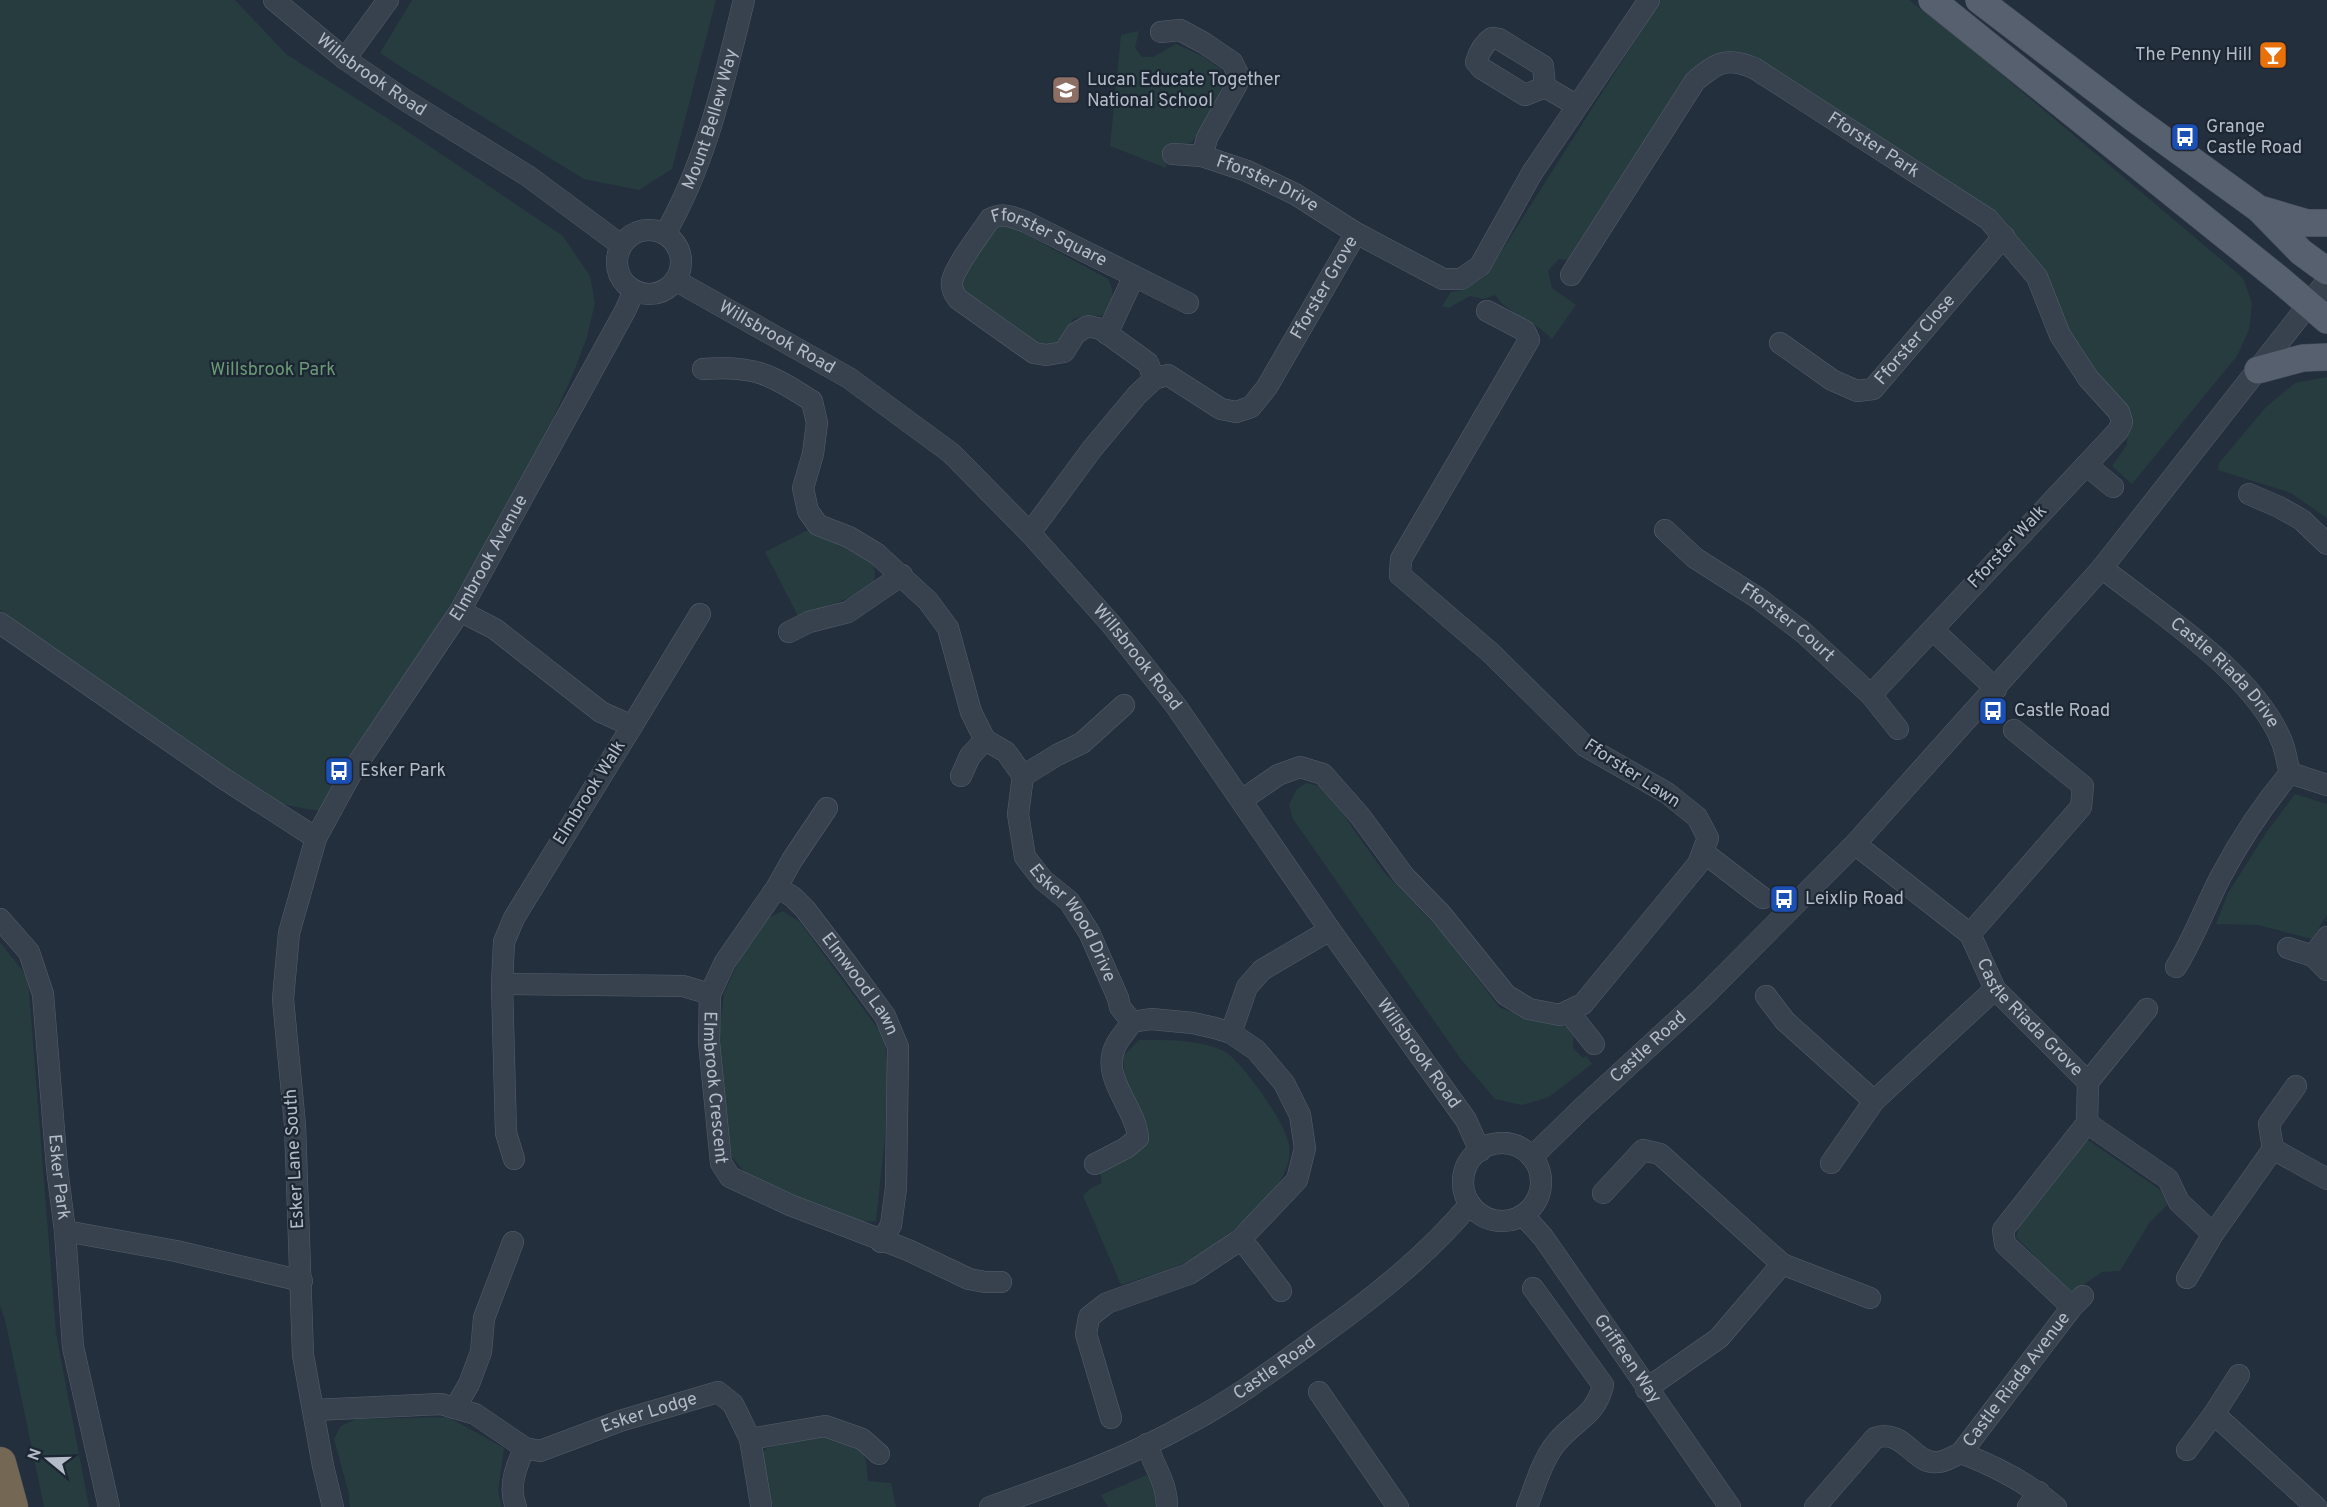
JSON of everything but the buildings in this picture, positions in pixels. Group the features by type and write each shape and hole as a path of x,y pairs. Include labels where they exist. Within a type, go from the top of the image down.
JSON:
{"highway":[{"path":"0,1462 12,1507"}],"main road":[{"path":"1932,0 2318,312"},
{"path":"1979,0 2132,117 2259,208 2301,252 2327,271"},
{"path":"2259,208 2307,223 2327,223"},
{"path":"2258,370 2303,358 2327,357"}],"street":[{"name":"Willsbrook Road","path":"274,0 345,59 405,100 528,176 621,245"},
{"path":"345,59 388,0"},
{"name":"Mount Bellew Way","path":"665,234 694,177 715,120 744,0"},
{"name":"Fforster Grove","path":"1154,379 1168,375 1221,410 1236,412 1251,407 1267,387 1356,233 1443,279 1461,279 1480,266 1532,174 1576,105 1649,0"},
{"path":"1161,32 1180,30 1204,43 1232,62 1238,74 1237,84 1207,138 1202,156"},
{"name":"Fforster Park","path":"1571,275 1695,81 1714,65 1736,61 1754,68 1988,219 2004,236 2037,277 2060,335 2088,378 2119,412 2122,422 2118,431 2086,465"},
{"path":"1545,87 1576,105"},
{"name":"Fforster Drive","path":"1173,154 1202,156 1247,171 1295,194 1356,233"},
{"name":"Fforster Square","path":"1154,379 1148,363 1101,329 1088,326 1076,333 1064,352 1046,355 1034,353 958,299 953,293 952,282 990,219 997,215 1006,215 1026,222 1188,303"},
{"path":"648,230 665,234 675,243 681,261 675,280 669,287 652,294 634,291 619,276 616,265 621,245 638,231 648,230"},
{"name":"Fforster Close","path":"1780,343 1832,380 1857,392 1872,389 2004,236"},
{"path":"1107,334 1134,276"},
{"name":"Willsbrook Road","path":"675,280 849,378 951,453 1030,534 1111,624 1176,706 1330,930 1466,1119 1480,1151"},
{"name":"Castle Road","path":"1532,1157 1703,997 1856,844 2102,568 2258,370 2318,312 2327,281"},
{"name":"Elmbrook Avenue","path":"328,816 352,772 460,611 634,291"},
{"name":"Fforster Lawn","path":"1487,311 1525,331 1528,340 1401,559 1400,575 1491,653 1585,746 1667,793 1697,817 1708,838 1703,852"},
{"path":"703,369 725,367 747,369 765,374 775,377 812,401 817,423 813,454 803,488 808,512 818,525 849,537 877,554 928,600 948,628 971,712 985,740 1006,752 1023,776 1082,743 1124,705"},
{"path":"1030,534 1092,449 1137,395 1154,379"},
{"path":"2086,465 2113,487"},
{"name":"Fforster Walk","path":"1871,695 2086,465"},
{"path":"2249,494 2302,520 2327,544"},
{"name":"Fforster Court","path":"1665,530 1695,558 1758,598 1804,633 1871,695 1899,729"},
{"name":"Castle Riada Drive","path":"2102,568 2230,671 2263,708 2282,742 2290,773"},
{"path":"789,632 809,622 848,612 902,576"},
{"name":"Elmbrook Walk","path":"460,611 495,629 601,712 632,726 514,918 504,942 502,984 506,1133 514,1160"},
{"path":"632,726 700,614"},
{"path":"0,623 223,778 316,838"},
{"path":"1933,630 1996,689"},
{"path":"1970,934 2081,807 2083,786 2014,730"},
{"path":"961,776 970,756 985,740"},
{"path":"1242,800 1278,775 1300,767 1323,774 1359,816 1404,876 1441,914 1506,995 1529,1009 1560,1015 1583,1004 1698,864 1703,852 1763,898"},
{"path":"2176,967 2192,941 2221,877 2262,810 2290,773 2327,785"},
{"name":"Esker Wood Drive","path":"1023,776 1018,814 1025,857 1043,880 1069,901 1089,932 1120,1007 1132,1022"},
{"name":"Elmbrook Crescent","path":"827,808 777,887 725,962 710,994 709,1042 721,1163 730,1177 790,1204 881,1242 908,1250 969,1279 1001,1282"},
{"name":"Esker Lane South","path":"328,816 316,838 289,933 283,999 294,1125 302,1281 303,1355 322,1466 333,1507"},
{"name":"Castle Riada Grove","path":"1856,844 1970,934 1995,989 2088,1082 2087,1123"},
{"name":"Elmwood Lawn","path":"777,887 793,897 805,909 854,973 885,1016 898,1047 896,1188 891,1225 881,1242"},
{"name":"Esker Park","path":"0,919 29,952 43,994 57,1168 65,1231 73,1347 109,1507"},
{"path":"1231,1033 1247,987 1262,970 1330,930"},
{"path":"2288,948 2320,963 2327,937"},
{"path":"502,984 683,986 710,994"},
{"path":"1831,1163 1874,1101 1995,989"},
{"path":"1766,996 1785,1021 1874,1101"},
{"path":"2088,1082 2147,1009"},
{"path":"1568,1011 1594,1044"},
{"path":"1095,1164 1126,1148 1138,1138 1138,1126 1116,1083 1110,1065 1115,1047 1132,1022 1151,1019 1193,1023 1231,1033 1256,1050 1284,1083 1300,1115 1305,1148 1297,1179 1240,1240 1189,1274 1107,1303 1089,1317 1086,1334 1111,1418"},
{"path":"2187,1278 2213,1234 2273,1149 2269,1124 2296,1086"},
{"path":"2087,1123 2168,1179 2180,1202 2213,1234"},
{"name":"Castle Riada Avenue","path":"1815,1507 1875,1438 1886,1434 1897,1438 1930,1462 1940,1462 1961,1453 2077,1301 2004,1244 2003,1230 2087,1123"},
{"path":"1502,1143 1524,1150 1532,1157 1539,1168 1541,1182 1539,1194 1533,1206 1523,1215 1513,1220 1489,1219 1478,1213 1470,1204 1465,1193 1466,1170 1480,1151 1490,1145 1502,1143"},
{"path":"2273,1149 2327,1179"},
{"path":"1603,1193 1643,1150 1659,1154 1782,1264 1870,1298"},
{"name":"Castle Road","path":"990,1507 1079,1475 1191,1422 1274,1369 1370,1299 1432,1246 1470,1204"},
{"name":"Griffeen Way","path":"1523,1215 1543,1237 1646,1389 1730,1507"},
{"name":"Esker Park","path":"65,1231 176,1251 302,1281"},
{"path":"1240,1240 1281,1291"},
{"path":"455,1408 469,1384 481,1352 484,1318 513,1242"},
{"path":"1646,1389 1719,1338 1782,1264"},
{"path":"1527,1507 1539,1475 1556,1443 1600,1399 1603,1385 1533,1288"},
{"path":"2187,1450 2239,1375"},
{"name":"Esker Lodge","path":"525,1448 540,1451 620,1421 718,1392 733,1404 750,1439 761,1505"},
{"path":"1319,1392 1398,1507"},
{"path":"314,1410 441,1404 475,1414 525,1448 516,1465 512,1499 516,1507"},
{"path":"2214,1414 2316,1507"},
{"path":"750,1439 825,1426 862,1438 879,1454"},
{"path":"1147,1444 1167,1489 1167,1507"},
{"name":"Castle Riada Avenue","path":"1961,1453 1989,1464 2034,1500 2056,1507"}],"green space":[{"name":"Willsbrook Park","path":"0,0 235,0 286,54 398,125 563,236 590,276 595,303 587,337 535,458 460,589 319,811 276,803 179,738 0,610"},
{"path":"412,0 716,0 672,169 639,190 584,179 403,68 380,53"},
{"path":"1661,0 1909,0 1968,46 2243,278 2252,303 2249,330 2237,356 2132,484 2112,466 2126,446 2130,427 2065,329 2032,255 1717,55 1569,260 1559,259 1548,271 1552,288 1576,305 1552,339 1500,302 1495,295 1483,299 1470,296 1449,308 1442,306 1451,292 1462,290 1485,277"},
{"path":"1139,31 1135,48 1142,57 1153,57 1176,44 1202,56 1221,69 1224,83 1201,131 1192,142 1184,146 1168,146 1166,168 1110,146 1121,35"},
{"path":"1000,225 1014,228 1108,279 1112,288 1113,302 1102,316 1087,315 1073,319 1059,344 1038,346 960,292 961,274 993,228"},
{"path":"2327,377 2327,518 2291,493 2218,470 2219,463 2266,407 2295,383"},
{"path":"810,529 849,548 873,564 875,579 870,586 857,594 798,616 765,552"},
{"path":"1306,783 1319,786 1340,810 1384,872 1441,931 1500,1008 1574,1028 1573,1048 1583,1058 1586,1056 1592,1064 1549,1097 1522,1105 1495,1099 1460,1058 1293,819 1289,805 1296,790"},
{"path":"2295,794 2327,804 2327,915 2312,939 2258,925 2216,924 2228,893 2266,833"},
{"path":"783,911 800,922 884,1037 888,1069 885,1137 876,1221 864,1222 843,1216 746,1174 728,1152 719,1036 724,993 743,952 770,917"},
{"path":"0,942 28,978 56,1333 89,1507 44,1507 6,1324 0,1305"},
{"path":"1139,1040 1193,1042 1214,1047 1228,1054 1254,1082 1277,1116 1289,1144 1289,1161 1282,1178 1270,1195 1238,1227 1182,1264 1121,1285 1083,1196 1091,1188 1102,1183 1100,1172 1136,1153 1149,1141 1148,1128 1125,1080 1123,1056"},
{"path":"2088,1140 2159,1189 2168,1204 2150,1222 2120,1271 2102,1272 2071,1293 2016,1237 2020,1223 2077,1143"},
{"path":"448,1417 504,1448 498,1492 502,1507 350,1507 349,1494 334,1439 341,1426 356,1419"},
{"path":"829,1434 859,1446 866,1461 868,1481 891,1483 896,1507 773,1507 755,1460 767,1448"},
{"path":"1147,1475 1158,1490 1159,1507 1108,1507 1101,1495"}],"place":[{"name":"The Penny Hill","path":"2273,55"},
{"name":"Lucan Educate Together National School","path":"1066,90"},
{"name":"Grange Castle Road","path":"2185,137"},
{"name":"Castle Road","path":"1993,711"},
{"name":"Esker Park","path":"339,771"},
{"name":"Leixlip Road","path":"1784,899"}]}
